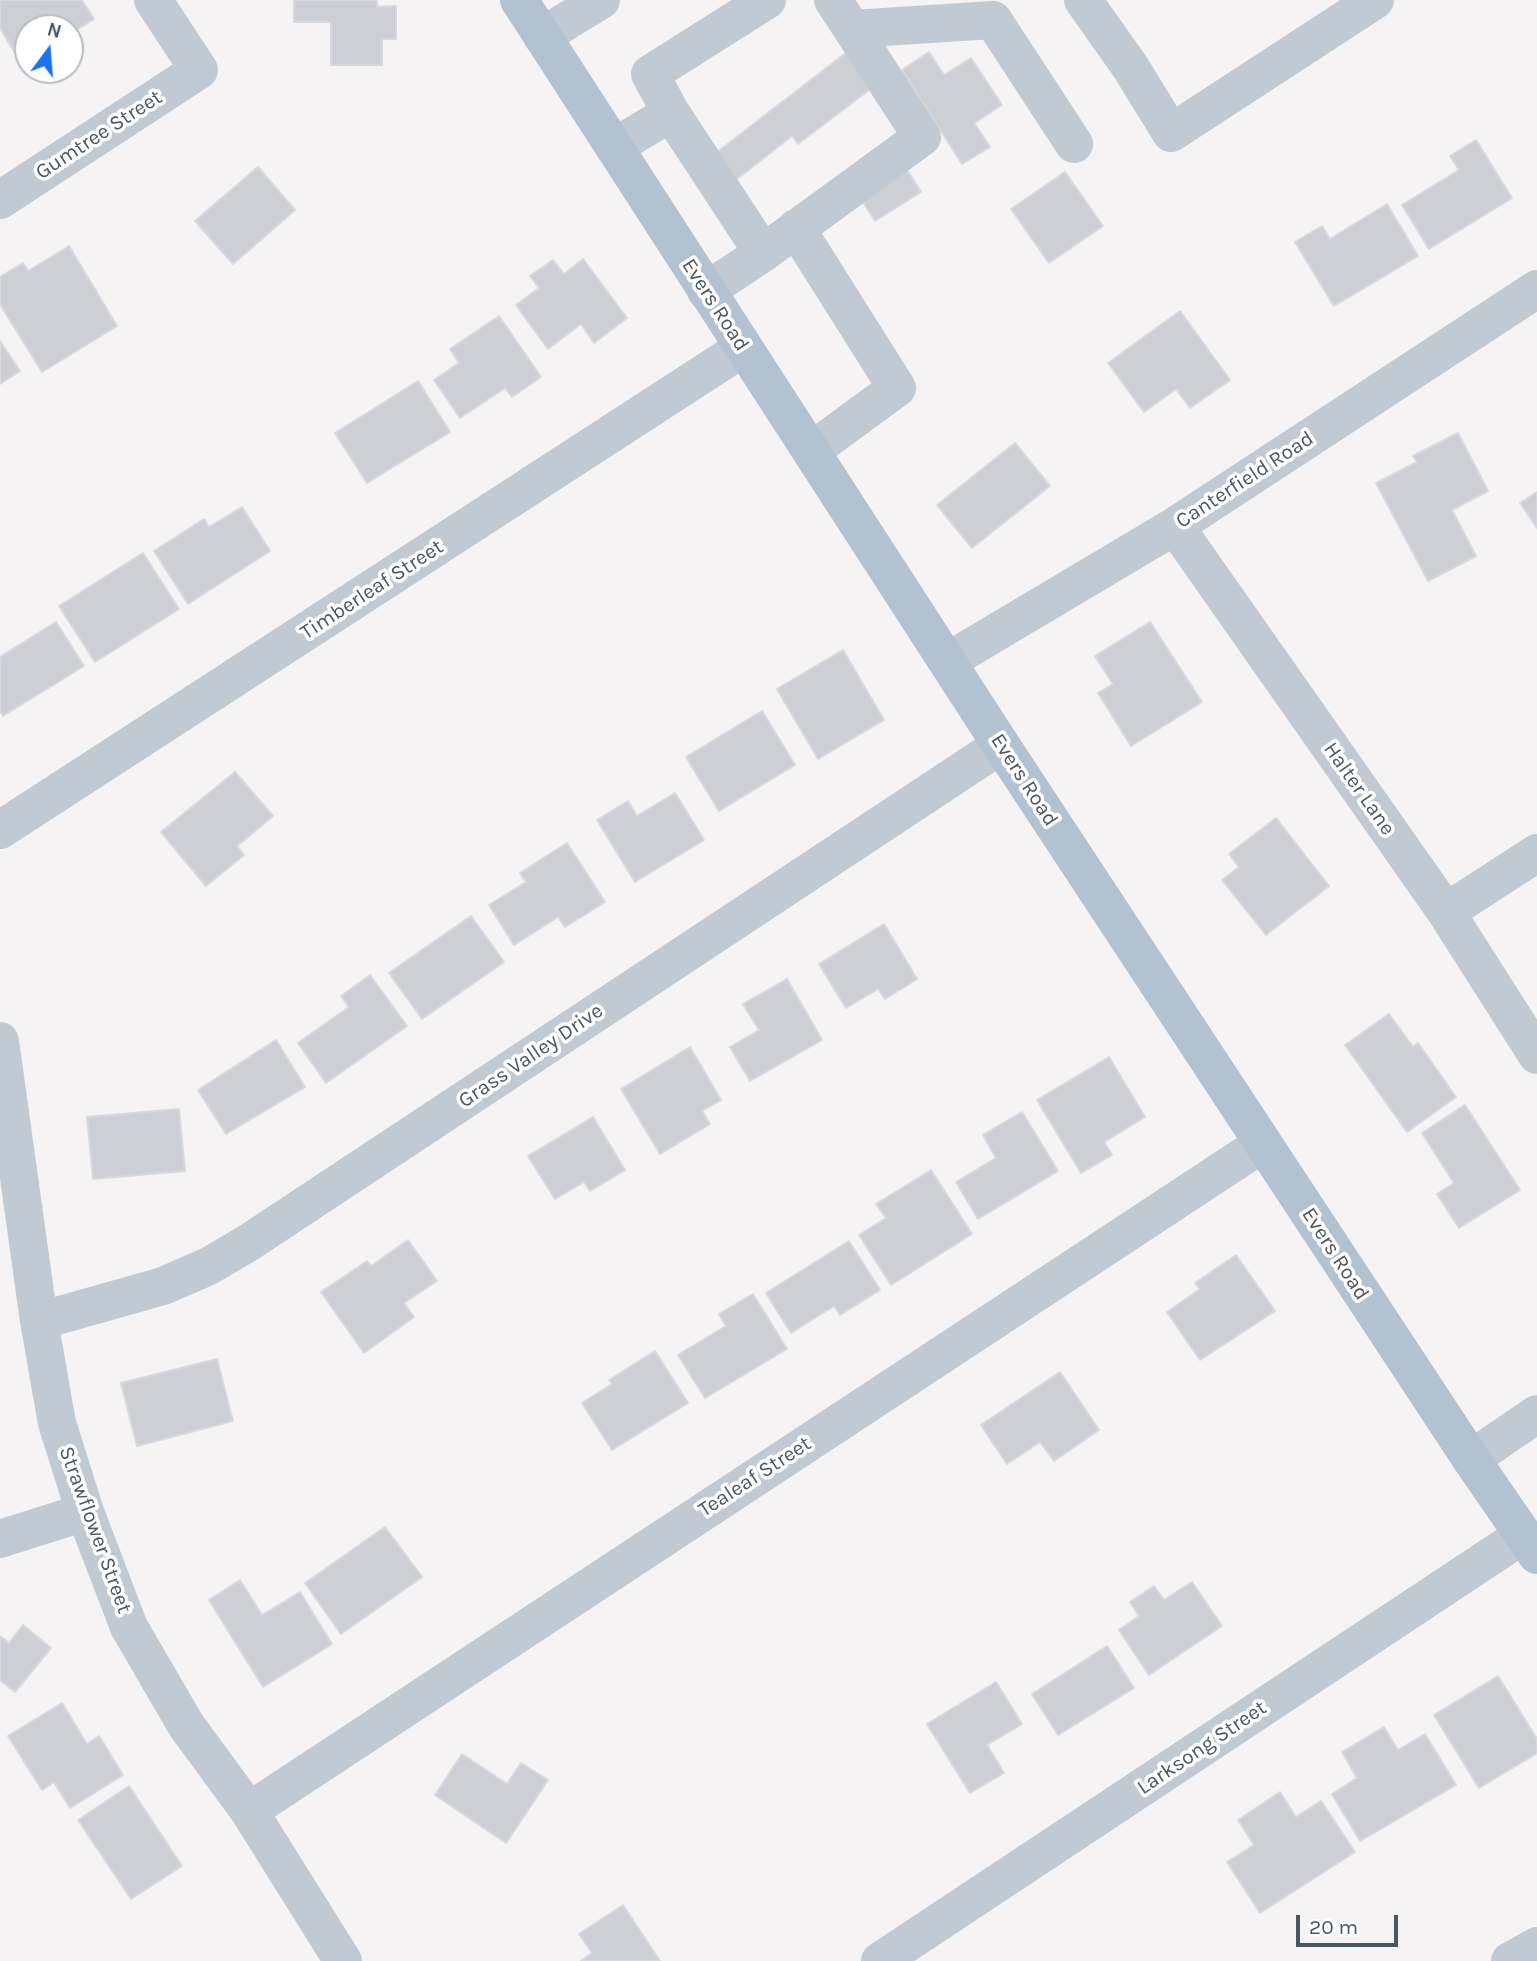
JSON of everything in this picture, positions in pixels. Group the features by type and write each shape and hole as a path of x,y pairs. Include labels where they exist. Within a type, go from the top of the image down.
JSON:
{"main road":[{"name":"Evers Road","path":"519,0 1262,1144 1530,1545"}],"street":[{"name":"Gumtree Street","path":"0,200 199,70 153,0"},
{"path":"542,36 601,0"},
{"path":"763,253 671,113 650,74 767,0"},
{"path":"1083,0 1131,68 1171,132 1375,0"},
{"path":"706,291 763,253 922,137 862,14 993,20 1074,144"},
{"path":"614,147 671,113"},
{"path":"796,228 897,388 811,451"},
{"name":"Canterfield Road","path":"948,661 1175,526 1537,289"},
{"name":"Timberleaf Street","path":"0,830 743,348"},
{"name":"Halter Lane","path":"1175,526 1446,912 1537,1055"},
{"name":"Grass Valley Drive","path":"39,1321 163,1286 209,1266 248,1243 1001,745"},
{"path":"1446,912 1537,853"},
{"name":"Strawflower Street","path":"0,1041 39,1321 57,1423 85,1512 129,1627 186,1725 248,1811 343,1961"},
{"name":"Tealeaf Street","path":"248,1811 1262,1144"},
{"path":"1471,1459 1537,1414"},
{"path":"0,1539 85,1512"},
{"name":"Larksong Street","path":"880,1961 1530,1545"},
{"path":"1510,1961 1537,1946"}],"building":[{"path":"0,0 82,0 94,19 84,25 84,14 14,14 14,51 0,28"},
{"path":"294,0 377,0 377,7 396,6 396,39 382,39 382,65 331,65 331,22 294,22"},
{"path":"847,52 873,87 798,144 792,136 737,179 716,153"},
{"path":"929,52 944,75 971,58 1002,105 974,123 990,147 962,164 902,70"},
{"path":"1476,140 1512,198 1429,249 1402,205 1459,170 1450,156"},
{"path":"258,167 295,210 233,264 195,221"},
{"path":"907,170 921,192 875,221 861,199"},
{"path":"1065,172 1103,226 1049,263 1011,209"},
{"path":"1387,204 1418,256 1334,306 1295,242 1322,226 1330,239"},
{"path":"69,246 117,326 42,372 0,304 0,277 23,263 28,271"},
{"path":"583,259 627,318 594,343 581,324 548,349 516,305 539,288 530,276 553,260 564,274"},
{"path":"1180,311 1230,380 1190,408 1176,389 1144,412 1108,363"},
{"path":"499,316 541,377 512,397 505,388 460,418 434,380 459,363 450,349"},
{"path":"0,341 20,371 0,384"},
{"path":"418,381 450,432 367,483 335,433"},
{"path":"1458,433 1488,491 1452,510 1476,556 1428,581 1376,483 1417,462 1413,456"},
{"path":"1015,443 1050,486 972,548 937,505"},
{"path":"1537,492 1537,528 1520,503"},
{"path":"242,507 270,551 188,604 154,551 204,519 209,527"},
{"path":"143,553 179,609 95,662 59,606"},
{"path":"56,622 84,666 3,716 0,711 0,657"},
{"path":"1150,622 1202,702 1131,746 1098,693 1113,684 1095,656"},
{"path":"843,650 884,720 818,759 777,689"},
{"path":"762,711 795,765 719,811 686,757"},
{"path":"235,772 273,816 237,846 244,855 206,886 161,832"},
{"path":"675,793 704,840 635,882 597,820 628,801 637,816"},
{"path":"1276,818 1329,886 1266,935 1222,880 1239,867 1229,854"},
{"path":"567,843 605,902 565,927 558,917 514,945 489,905 526,882 520,873"},
{"path":"471,916 504,962 422,1019 389,973"},
{"path":"884,924 917,979 885,999 878,989 846,1008 819,964"},
{"path":"370,975 407,1026 326,1083 298,1043 349,1007 341,996"},
{"path":"787,979 822,1040 750,1081 730,1047 759,1030 743,1004"},
{"path":"1389,1014 1413,1047 1418,1043 1456,1097 1407,1132 1345,1045"},
{"path":"276,1040 305,1087 226,1134 198,1090"},
{"path":"690,1047 721,1100 702,1111 710,1124 660,1154 621,1089"},
{"path":"1109,1057 1145,1117 1104,1142 1112,1155 1081,1173 1037,1100"},
{"path":"1465,1105 1520,1190 1459,1228 1437,1194 1454,1183 1422,1133"},
{"path":"179,1109 185,1171 93,1179 87,1117"},
{"path":"1022,1112 1058,1171 978,1219 956,1182 996,1158 983,1135"},
{"path":"593,1117 625,1170 590,1191 584,1182 555,1199 528,1156"},
{"path":"931,1170 972,1234 891,1285 859,1235 886,1218 876,1204"},
{"path":"408,1240 437,1281 404,1303 414,1317 364,1353 321,1292 367,1261 371,1266"},
{"path":"849,1241 880,1290 840,1315 834,1306 791,1333 766,1293"},
{"path":"1236,1255 1275,1311 1200,1360 1167,1312 1200,1289 1195,1283"},
{"path":"753,1294 787,1349 705,1398 678,1355 726,1326 719,1314"},
{"path":"655,1351 688,1403 612,1450 582,1403 612,1384 609,1380"},
{"path":"217,1359 233,1421 137,1446 121,1383"},
{"path":"1060,1372 1099,1430 1054,1461 1040,1442 1007,1464 981,1425"},
{"path":"385,1527 422,1577 341,1634 305,1583"},
{"path":"240,1580 262,1615 300,1592 332,1644 263,1687 209,1600"},
{"path":"1192,1582 1222,1626 1149,1675 1119,1630 1139,1616 1130,1602 1154,1586 1164,1600"},
{"path":"23,1625 51,1648 15,1692 0,1680 0,1636 9,1643"},
{"path":"1107,1646 1134,1688 1058,1735 1032,1694"},
{"path":"1498,1676 1537,1739 1537,1753 1479,1788 1434,1715"},
{"path":"996,1682 1022,1724 987,1745 1004,1773 970,1793 927,1724"},
{"path":"62,1703 87,1744 99,1736 123,1775 70,1808 54,1782 42,1790 8,1736"},
{"path":"1384,1727 1398,1750 1425,1734 1456,1785 1360,1841 1332,1794 1357,1778 1342,1752"},
{"path":"462,1754 507,1784 521,1763 548,1780 506,1843 435,1795"},
{"path":"129,1786 182,1866 131,1899 78,1820"},
{"path":"1280,1792 1296,1817 1321,1801 1355,1852 1260,1913 1227,1862 1254,1845 1238,1820"},
{"path":"623,1905 660,1961 581,1961 592,1953 579,1934"}]}
